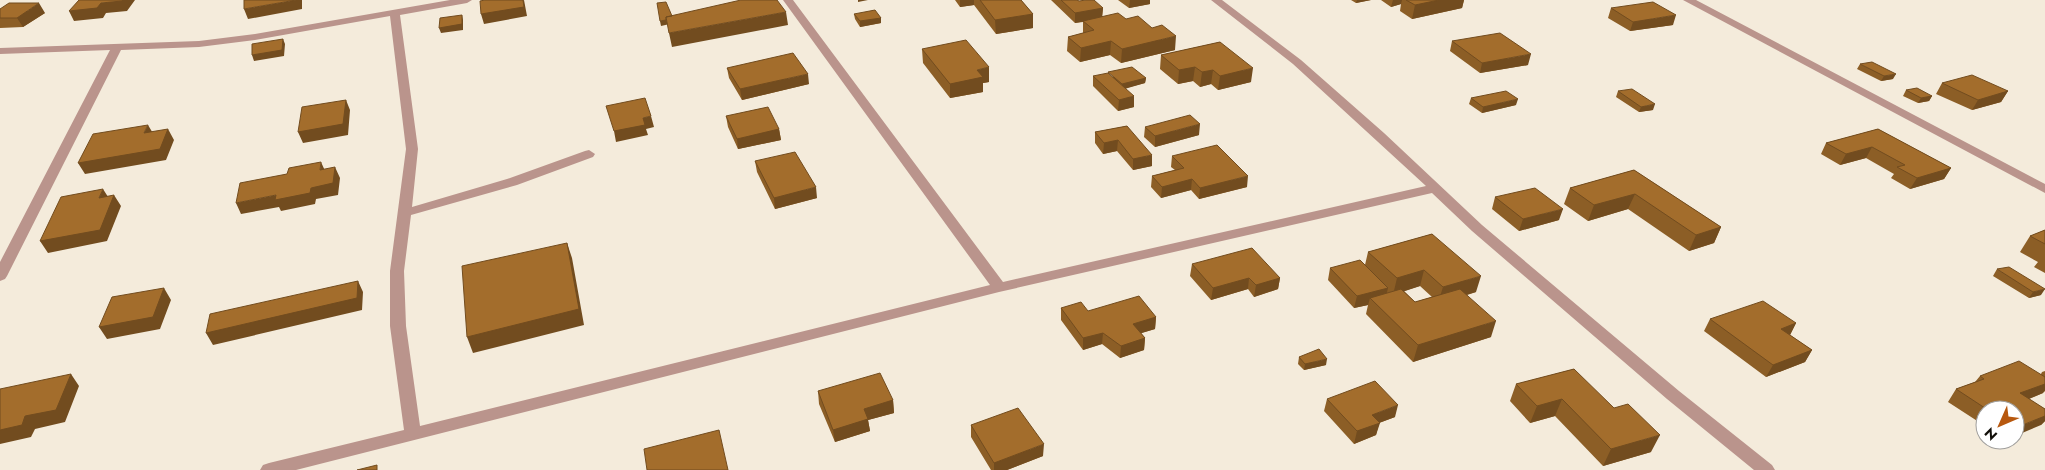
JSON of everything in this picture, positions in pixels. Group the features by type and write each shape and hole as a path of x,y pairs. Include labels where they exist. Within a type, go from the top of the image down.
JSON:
{"street":[{"path":"0,52 199,44 467,0"},
{"path":"788,0 999,287"},
{"path":"1216,0 1297,62 1380,136 1477,228 1665,388 1766,470"},
{"path":"1688,0 2045,189"},
{"path":"395,13 412,149 397,271 398,326 414,432"},
{"path":"0,276 117,48"},
{"path":"404,213 512,182 589,154"},
{"path":"269,470 414,432 999,287 1435,188"}],"building":[{"path":"79,0 123,0 101,3 97,8 69,11"},
{"path":"244,0 296,0 244,9"},
{"path":"523,0 524,7 481,14 480,1"},
{"path":"741,0 777,0 786,12 669,33 666,17"},
{"path":"980,0 1021,0 1033,14 995,20"},
{"path":"1061,0 1094,0 1103,8 1075,13"},
{"path":"1406,0 1439,0 1415,5"},
{"path":"666,2 672,16 660,21 657,3"},
{"path":"1653,2 1676,15 1633,22 1611,8"},
{"path":"9,3 39,3 17,18 0,18 0,9"},
{"path":"875,10 881,18 860,21 854,14"},
{"path":"1118,13 1126,19 1138,16 1152,28 1162,25 1176,36 1122,49 1111,41 1081,48 1068,37 1094,30 1083,21"},
{"path":"462,15 462,24 439,28 440,18"},
{"path":"1500,33 1531,54 1482,63 1452,41"},
{"path":"283,39 282,50 252,55 252,44"},
{"path":"966,40 989,67 977,70 983,77 950,84 922,49"},
{"path":"1220,42 1253,68 1220,76 1213,70 1202,72 1195,67 1179,70 1161,55"},
{"path":"793,53 808,74 740,89 727,68"},
{"path":"1872,62 1896,74 1884,76 1860,64"},
{"path":"1132,67 1146,78 1122,84 1108,72"},
{"path":"1108,73 1134,96 1119,100 1093,76"},
{"path":"1972,75 2008,91 1978,100 1942,83"},
{"path":"1917,88 1932,96 1921,98 1906,90"},
{"path":"1632,89 1655,104 1641,107 1618,91"},
{"path":"1506,91 1518,99 1483,107 1471,98"},
{"path":"645,98 651,116 643,118 645,125 614,131 606,106"},
{"path":"346,100 343,124 298,132 302,107"},
{"path":"768,107 779,129 737,139 726,116"},
{"path":"1190,115 1200,124 1155,136 1145,127"},
{"path":"148,125 144,133 168,129 160,149 78,163 93,134"},
{"path":"1127,126 1152,155 1133,159 1118,140 1104,143 1095,132"},
{"path":"1878,129 1951,168 1917,178 1897,167 1905,165 1872,147 1846,154 1826,143"},
{"path":"1217,145 1248,176 1200,188 1192,179 1162,187 1152,176 1184,168 1172,156"},
{"path":"795,152 816,187 774,198 755,161"},
{"path":"321,162 320,170 335,167 333,183 311,188 310,193 275,200 276,195 236,203 240,183 287,174 289,168"},
{"path":"1634,170 1721,227 1696,235 1635,194 1594,205 1570,188"},
{"path":"1535,188 1563,209 1523,219 1495,197"},
{"path":"103,189 99,198 114,195 100,230 40,241 61,197"},
{"path":"2045,230 2045,244 2030,236"},
{"path":"1432,234 1481,276 1443,287 1424,270 1397,278 1368,252"},
{"path":"567,243 579,309 467,337 462,266"},
{"path":"1252,248 1280,278 1256,285 1249,278 1213,288 1192,264"},
{"path":"1360,260 1388,288 1357,296 1330,268"},
{"path":"2009,267 2045,289 2033,292 1997,269"},
{"path":"358,281 357,298 206,333 210,314"},
{"path":"164,288 153,317 99,327 112,297"},
{"path":"1401,289 1415,302 1460,289 1496,321 1418,345 1370,298"},
{"path":"1139,296 1156,317 1133,324 1145,338 1121,346 1103,333 1083,338 1061,308 1081,302 1088,311"},
{"path":"1763,301 1796,323 1781,329 1812,350 1773,365 1710,319"},
{"path":"1319,349 1327,359 1305,364 1299,357"},
{"path":"2019,361 2045,377 2045,384 2020,393 2045,409 2045,416 2025,424 2025,400 1975,401 1956,389 1984,379 1980,376"},
{"path":"1574,369 1614,408 1628,404 1660,435 1611,449 1562,399 1537,406 1516,384"},
{"path":"880,373 893,400 864,409 868,419 833,430 818,391"},
{"path":"71,374 56,410 25,416 22,425 0,430 0,389"},
{"path":"1375,381 1398,405 1372,415 1380,423 1357,431 1327,399"},
{"path":"1018,408 1044,444 994,463 971,425"},
{"path":"719,430 728,470 647,470 644,449"},
{"path":"377,465 377,470 357,470"}]}
